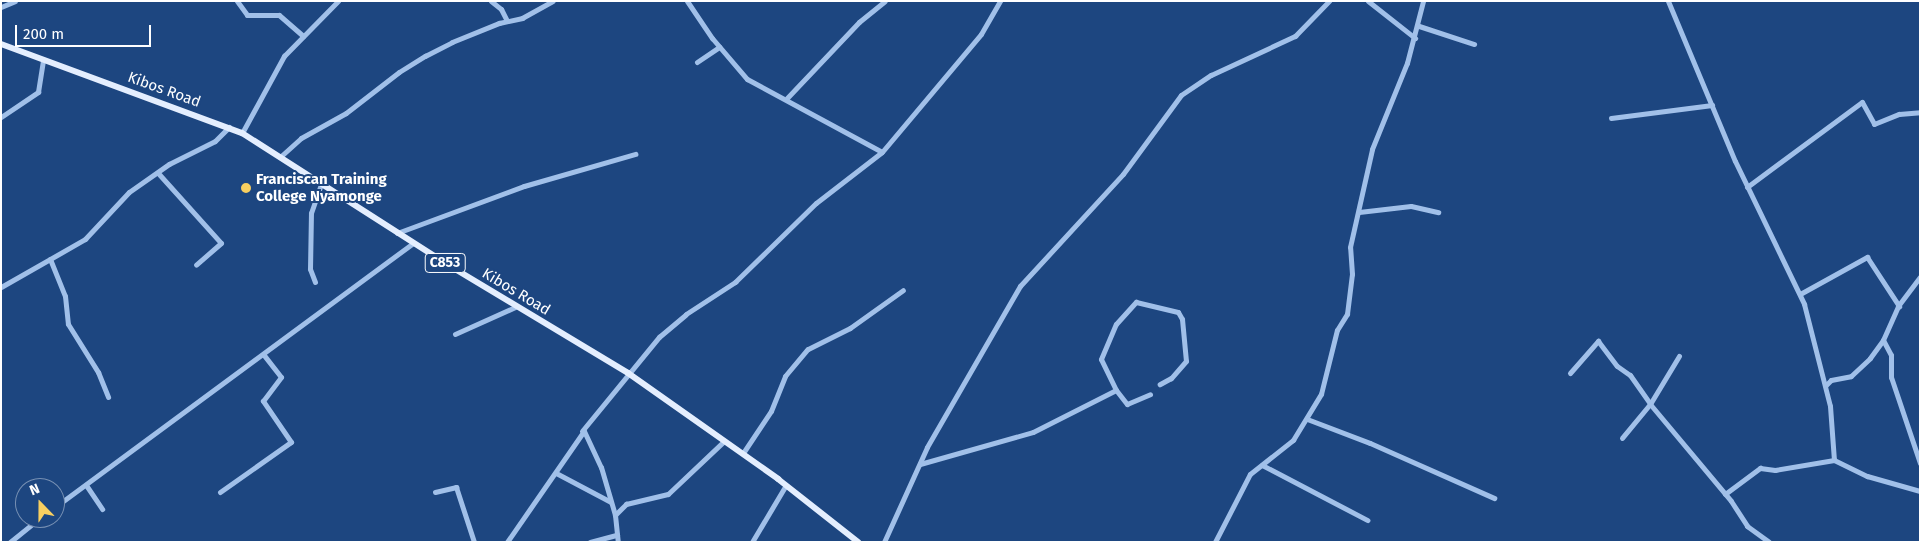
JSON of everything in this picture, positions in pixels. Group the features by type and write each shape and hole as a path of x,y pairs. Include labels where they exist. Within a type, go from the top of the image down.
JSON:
{"main road":[{"name":"Kibos Road","path":"1,44 242,133 413,243 628,373 743,453 858,542"}],"street":[{"path":"1,7 15,1"},
{"path":"237,1 248,16 279,14 303,36"},
{"path":"242,133 277,67 303,36 338,1"},
{"path":"491,1 501,9 507,21"},
{"path":"280,157 301,138 346,113 412,64 452,42 507,21 522,18 553,1"},
{"path":"687,1 719,47 747,79 787,98 882,152"},
{"path":"787,98 859,22 886,1"},
{"path":"507,542 556,473 582,431 628,373 672,325 735,282 816,203 882,152 981,34 1000,1"},
{"path":"884,542 920,464 992,330 1020,286 1123,174 1172,104 1211,75 1295,36 1329,1"},
{"path":"1368,1 1415,38"},
{"path":"1215,542 1250,474 1293,440 1321,394 1337,330 1347,314 1352,274 1350,247 1372,149 1415,38 1423,1"},
{"path":"1668,1 1747,186 1800,294 1826,385 1834,460"},
{"path":"1419,26 1474,44"},
{"path":"697,62 719,47"},
{"path":"1,117 38,92 43,59"},
{"path":"1747,186 1862,102 1874,124 1899,114 1920,112"},
{"path":"1611,118 1712,105"},
{"path":"1,287 95,232 129,192 158,172 215,141 229,128"},
{"path":"397,232 524,186 635,154"},
{"path":"158,172 221,243 196,265"},
{"path":"315,282 310,269 311,213 321,184"},
{"path":"1359,212 1411,206 1438,212"},
{"path":"65,500 413,243"},
{"path":"1800,294 1868,257 1898,306"},
{"path":"50,259 65,296 68,324 100,376 108,397"},
{"path":"1826,385 1831,380 1851,376 1883,340 1898,306 1920,277"},
{"path":"743,453 771,411 785,376 808,349 850,328 903,290"},
{"path":"1150,394 1127,404 1116,390 1101,359 1116,324 1136,302 1178,312 1182,319 1186,361 1171,378 1160,384"},
{"path":"455,334 515,306"},
{"path":"1883,340 1891,355 1892,377 1920,463"},
{"path":"1570,374 1598,341 1617,366 1630,375 1650,404 1725,494 1747,526 1769,542"},
{"path":"220,492 291,442 263,401 281,377 264,354"},
{"path":"1622,438 1650,404 1678,356"},
{"path":"920,464 1033,432 1116,390"},
{"path":"1307,419 1370,443 1494,498"},
{"path":"582,431 588,435 611,502 615,515 618,542"},
{"path":"615,515 626,504 668,494 724,441"},
{"path":"1725,494 1758,469 1774,470 1834,460 1867,476 1920,490"},
{"path":"1262,465 1367,520"},
{"path":"556,473 611,502"},
{"path":"86,485 102,509"},
{"path":"752,542 786,485"},
{"path":"435,492 456,487 474,542"},
{"path":"10,542 28,528"},
{"path":"590,542 617,535"}],"place":[{"name":"Franciscan Training College Nyamonge","path":"246,188"}]}
